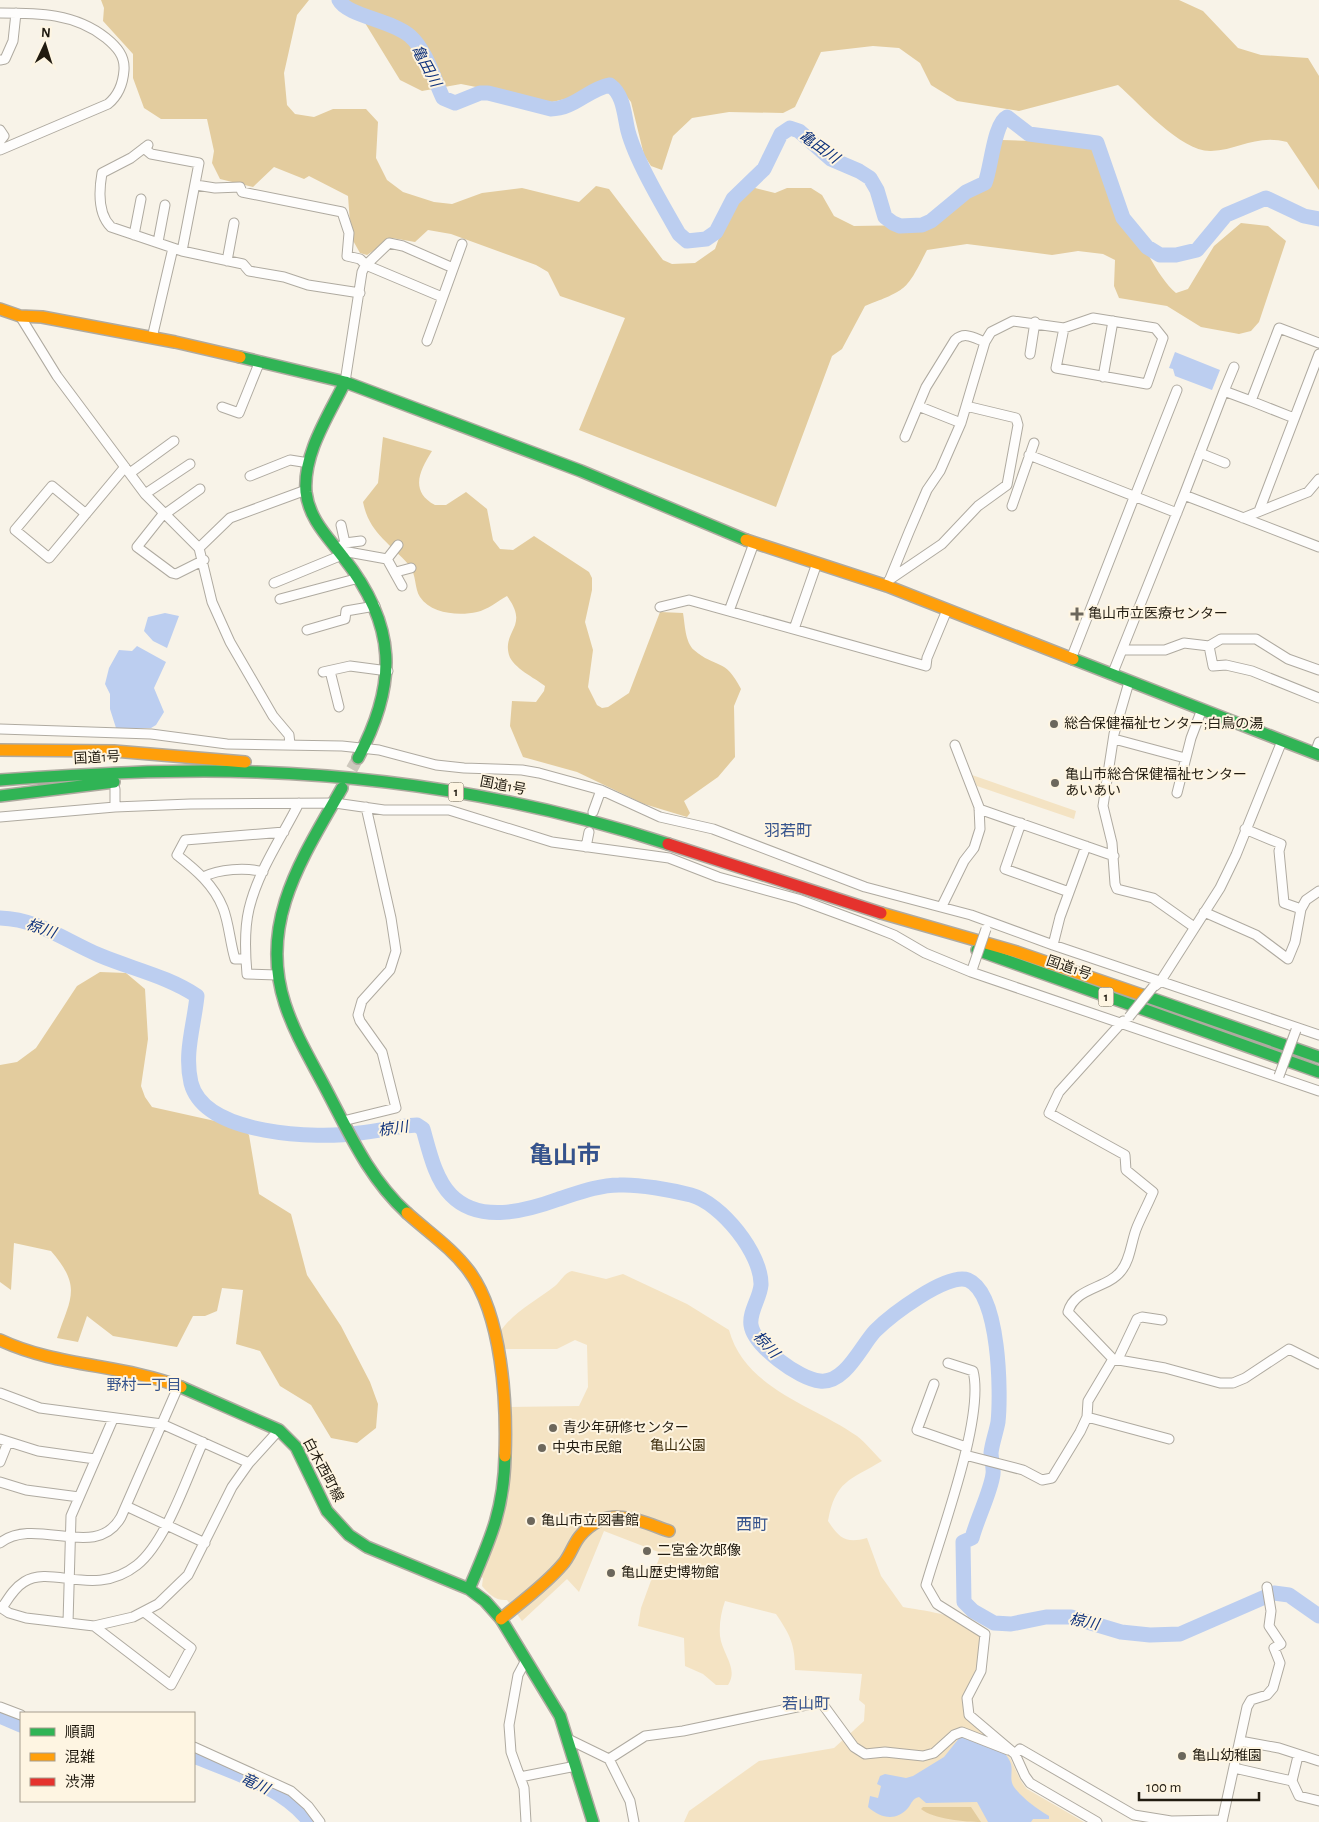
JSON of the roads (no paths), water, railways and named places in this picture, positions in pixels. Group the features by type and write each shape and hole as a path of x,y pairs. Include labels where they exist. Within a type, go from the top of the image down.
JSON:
{"main road":[{"path":"0,309 20,316 42,317 152,338 260,361 344,382 581,472 754,543 888,583 947,610 1129,682 1282,741 1318,750"},
{"path":"344,382 309,463 306,490 312,515 319,529 341,549 359,578 375,606 384,635 388,670 380,713 361,753"},
{"name":"1","path":"0,750 114,751 334,770 356,773 378,781"},
{"name":"国道1号","path":"0,780 118,772 257,772 378,781 443,790 554,812 721,860 896,918 1017,952 1319,1057"},
{"name":"1","path":"0,796 35,790 110,783 250,778 257,772"},
{"path":"342,788 295,874 282,904 275,937 277,975 289,1013 370,1172 388,1196 444,1244 466,1266 479,1287 489,1314 504,1418 506,1470 499,1513 469,1589"},
{"name":"国道1号","path":"896,918 1013,964 1319,1072"},
{"name":"白木西町線","path":"0,1340 23,1351 48,1358 139,1373 178,1387 279,1430 296,1447 327,1511 348,1535 367,1546 469,1589 485,1601 501,1619 560,1716 593,1822"},
{"path":"501,1619 563,1565 580,1536 595,1522 615,1516 626,1516 670,1531"}],"street":[{"path":"0,13 61,16 90,26 113,43 122,55 124,77 121,89 108,104 0,150"},
{"path":"0,60 5,58 12,41 16,13"},
{"path":"0,130 4,136 0,141"},
{"path":"152,338 177,249 196,185 199,163 151,154 146,147 124,162 103,171 99,196 108,224 117,231 177,249 242,264 249,271 284,277 308,285 360,293"},
{"path":"196,185 215,188 240,187 242,192 342,212 349,233 347,256 360,259 366,265 442,297"},
{"path":"134,235 141,200"},
{"path":"158,242 165,205"},
{"path":"227,261 234,223"},
{"path":"344,382 362,272 366,265 389,243 403,246 453,268"},
{"path":"427,341 462,244"},
{"path":"20,316 57,376 145,494 200,548 212,602 230,642 273,716 289,735 290,744"},
{"path":"888,583 927,490 940,471 961,423 985,342 991,332 1013,321 1035,322 1064,328 1094,318 1155,328 1163,338 1147,384 1056,368 1064,328"},
{"path":"1030,354 1035,322"},
{"path":"1103,377 1113,322"},
{"path":"1250,401 1279,328 1319,343"},
{"path":"905,437 926,387 955,340 967,335 985,342"},
{"path":"1259,511 1319,354"},
{"path":"222,406 239,413 260,361"},
{"path":"1112,675 1234,366"},
{"path":"1071,659 1177,390"},
{"path":"1224,391 1294,418"},
{"path":"918,406 961,423"},
{"path":"888,583 942,544 978,506 1007,485 1018,425 1016,418 966,406"},
{"path":"86,514 52,486 15,530 49,558 86,514 128,470 174,441"},
{"path":"1012,506 1034,443"},
{"path":"1200,452 1225,463"},
{"path":"1029,456 1177,512"},
{"path":"250,476 290,460 309,463"},
{"path":"145,494 190,464"},
{"path":"1243,518 1308,492 1319,479"},
{"path":"200,489 164,514 137,548 172,574 204,560"},
{"path":"200,548 230,518 306,490"},
{"path":"1184,495 1319,547"},
{"path":"341,525 341,549"},
{"path":"274,583 360,541"},
{"path":"729,610 754,543"},
{"path":"387,559 398,545"},
{"path":"341,549 387,559 396,572 402,586"},
{"path":"794,629 817,563"},
{"path":"396,572 410,568"},
{"path":"280,599 359,578"},
{"path":"660,607 689,600 926,666 927,658 947,610"},
{"path":"307,630 345,620 346,611 375,606"},
{"path":"1122,650 1165,650 1184,643 1209,646 1221,639 1256,639 1288,659 1319,670"},
{"path":"1209,646 1213,666 1226,665 1252,671 1319,698"},
{"path":"339,707 326,672 350,666 388,670"},
{"path":"1129,682 1114,739 1103,806 1114,856 1113,876 1117,889 1153,898 1194,927"},
{"path":"1176,793 1185,758 1202,709"},
{"path":"0,728 151,734 227,744 290,744 436,765 522,770 600,790 645,811 713,829 874,890 942,906 988,925 1053,946 1156,984 1319,1035"},
{"path":"114,734 114,746"},
{"path":"1114,739 1185,758"},
{"path":"1282,741 1236,855 1220,888 1156,984 1116,1031 1059,1092 1049,1113 1125,1155 1126,1170 1153,1192 1137,1227 1127,1262 1122,1270 1116,1276 1076,1297 1071,1303 1068,1312 1116,1359 1165,1368 1220,1383 1233,1383 1245,1378 1289,1350 1319,1364"},
{"path":"942,906 964,861 974,848 980,829 979,809 956,745"},
{"path":"115,789 115,807"},
{"path":"593,812 600,790"},
{"path":"277,975 247,974 245,938 249,908 263,872 299,803"},
{"path":"0,817 115,807 299,803 335,803 394,810 449,810 520,834 586,847 669,858 718,876 798,900 894,935 925,953 1120,1024 1319,1091"},
{"path":"344,1123 396,1108 382,1052 362,1026 358,1015 362,1001 390,970 396,951 391,918 366,807"},
{"path":"979,809 1114,856"},
{"path":"1021,823 1005,868 1069,892"},
{"path":"1245,829 1281,844 1278,851 1284,904 1301,909"},
{"path":"246,959 235,958 224,910 214,891 203,877 177,854 185,840 284,832"},
{"path":"586,847 589,832"},
{"path":"1053,946 1069,892 1086,846"},
{"path":"203,877 211,873 254,870 263,872"},
{"path":"1204,912 1256,935 1288,959 1295,942 1301,909 1306,900 1319,891"},
{"path":"972,969 988,925"},
{"path":"1279,1077 1296,1029"},
{"path":"934,1384 917,1430 979,1458 1005,1465 1042,1480 1052,1478 1080,1432 1086,1417 1088,1400 1116,1359 1137,1319 1142,1317 1162,1320"},
{"path":"948,1363 971,1369 974,1375 974,1410 966,1451 926,1585 937,1604 985,1634 980,1671 969,1692 967,1709 972,1720 994,1734 1013,1753 1030,1783 1097,1822"},
{"path":"0,1544 12,1536 28,1533 90,1538 103,1535 116,1525 178,1387"},
{"path":"0,1393 40,1408 162,1424 249,1463"},
{"path":"1086,1417 1169,1439"},
{"path":"68,1623 72,1536 71,1516 113,1419"},
{"path":"203,1442 156,1544 148,1554 122,1575 97,1582 39,1577 26,1580 14,1590 1,1607 9,1613 26,1618 94,1626 116,1622 144,1612 166,1598 182,1583 205,1543 219,1509 249,1463 279,1430"},
{"path":"0,1462 4,1440 38,1451 95,1458"},
{"path":"0,1482 26,1490 79,1497"},
{"path":"126,1506 205,1543"},
{"path":"1013,1753 1020,1749 1134,1815 1171,1821 1222,1821 1247,1707 1252,1700 1267,1695 1273,1688 1280,1663 1274,1648 1281,1644 1269,1626 1271,1611 1268,1588"},
{"path":"94,1626 171,1685 191,1648 144,1612"},
{"path":"526,1660 518,1675 509,1725 511,1752 524,1788 526,1822"},
{"path":"608,1759 645,1736 683,1731 821,1702 854,1747 865,1754 885,1752 923,1756 934,1752 954,1734 962,1732 1013,1753"},
{"path":"0,1707 20,1715"},
{"path":"568,1739 608,1759 630,1801 634,1822"},
{"path":"1240,1741 1279,1748 1298,1756 1319,1761"},
{"path":"195,1748 292,1791 308,1806 320,1822"},
{"path":"1298,1756 1292,1781 1298,1796 1319,1801"},
{"path":"520,1777 576,1766"},
{"path":"1234,1768 1292,1781"}],"water":[{"path":"1175,352 1220,370 1212,390 1175,376 1173,369 1169,368"},
{"path":"165,613 179,616 167,648 153,641 144,631 148,617"},
{"path":"137,646 166,662 154,688 164,712 156,725 151,728 116,728 110,709 110,694 105,684 109,668 119,650 132,651"},
{"path":"960,1737 982,1741 1003,1752 1011,1764 1014,1787 1030,1803 1049,1816 1049,1819 1033,1819 1031,1822 988,1822 977,1802 926,1803 919,1797 913,1800 903,1812 893,1817 878,1814 868,1807 870,1796 878,1798 881,1786 877,1784 880,1776 885,1774 906,1778 913,1776 944,1757"}],"waterway":[{"name":"亀田川","path":"339,0 351,10 392,26 410,36 421,49 443,98 455,103 480,93 488,93 551,109 567,106 595,90 610,85 615,89 621,100 628,131 643,169 679,234 687,241 706,239 716,232 733,199 764,169 781,134 790,128 799,131 831,159 870,178 877,190 885,217 893,223 900,226 922,225 931,221 966,192 985,183 996,137 999,128 1007,117 1029,134 1097,143 1123,218 1147,247 1160,255 1176,255 1197,250 1226,215 1266,198 1304,216 1319,219"},
{"name":"椋川","path":"0,918 14,919 39,926 99,955 174,983 197,996 189,1050 191,1083 201,1101 217,1114 239,1124 291,1134 317,1135 341,1135 417,1125 423,1129 433,1164 445,1188 462,1204 475,1210 489,1212 518,1211 611,1185 636,1185 674,1191 703,1200 715,1208 738,1231 755,1259 760,1273 761,1285 751,1320 754,1333 760,1342 779,1360 811,1379 820,1381 837,1377 852,1363 875,1331 905,1306 947,1282 959,1279 968,1280 979,1289 987,1304 992,1323 998,1368 999,1408 991,1453 992,1481 972,1538 963,1542 964,1602 973,1611 994,1623 1011,1624 1046,1617 1071,1617 1121,1632 1150,1635 1180,1634 1274,1593 1289,1595 1319,1616"},
{"name":"竜川","path":"0,1716 20,1725"},
{"name":"竜川","path":"195,1756 272,1790 286,1799 310,1822"}],"tunnel":[{"path":"343,785 358,758"}],"place":[{"name":"亀山市立医療センター","path":"1077,614"},
{"name":"総合保健福祉センター;白鳥の湯","path":"1054,724"},
{"name":"亀山市総合保健福祉センター あいあい","path":"1055,783"},
{"name":"青少年研修センター","path":"553,1428"},
{"name":"中央市民館","path":"542,1448"},
{"name":"亀山市立図書館","path":"531,1521"},
{"name":"二宮金次郎像","path":"647,1551"},
{"name":"亀山歴史博物館","path":"611,1573"},
{"name":"亀山幼稚園","path":"1182,1756"}],"district":[{"name":"羽若町","path":"788,831"},
{"name":"亀山市","path":"565,1156"},
{"name":"野村一丁目","path":"144,1385"},
{"name":"西町","path":"752,1525"},
{"name":"若山町","path":"806,1704"}],"park label":[{"name":"亀山公園","path":"678,1446"}]}
